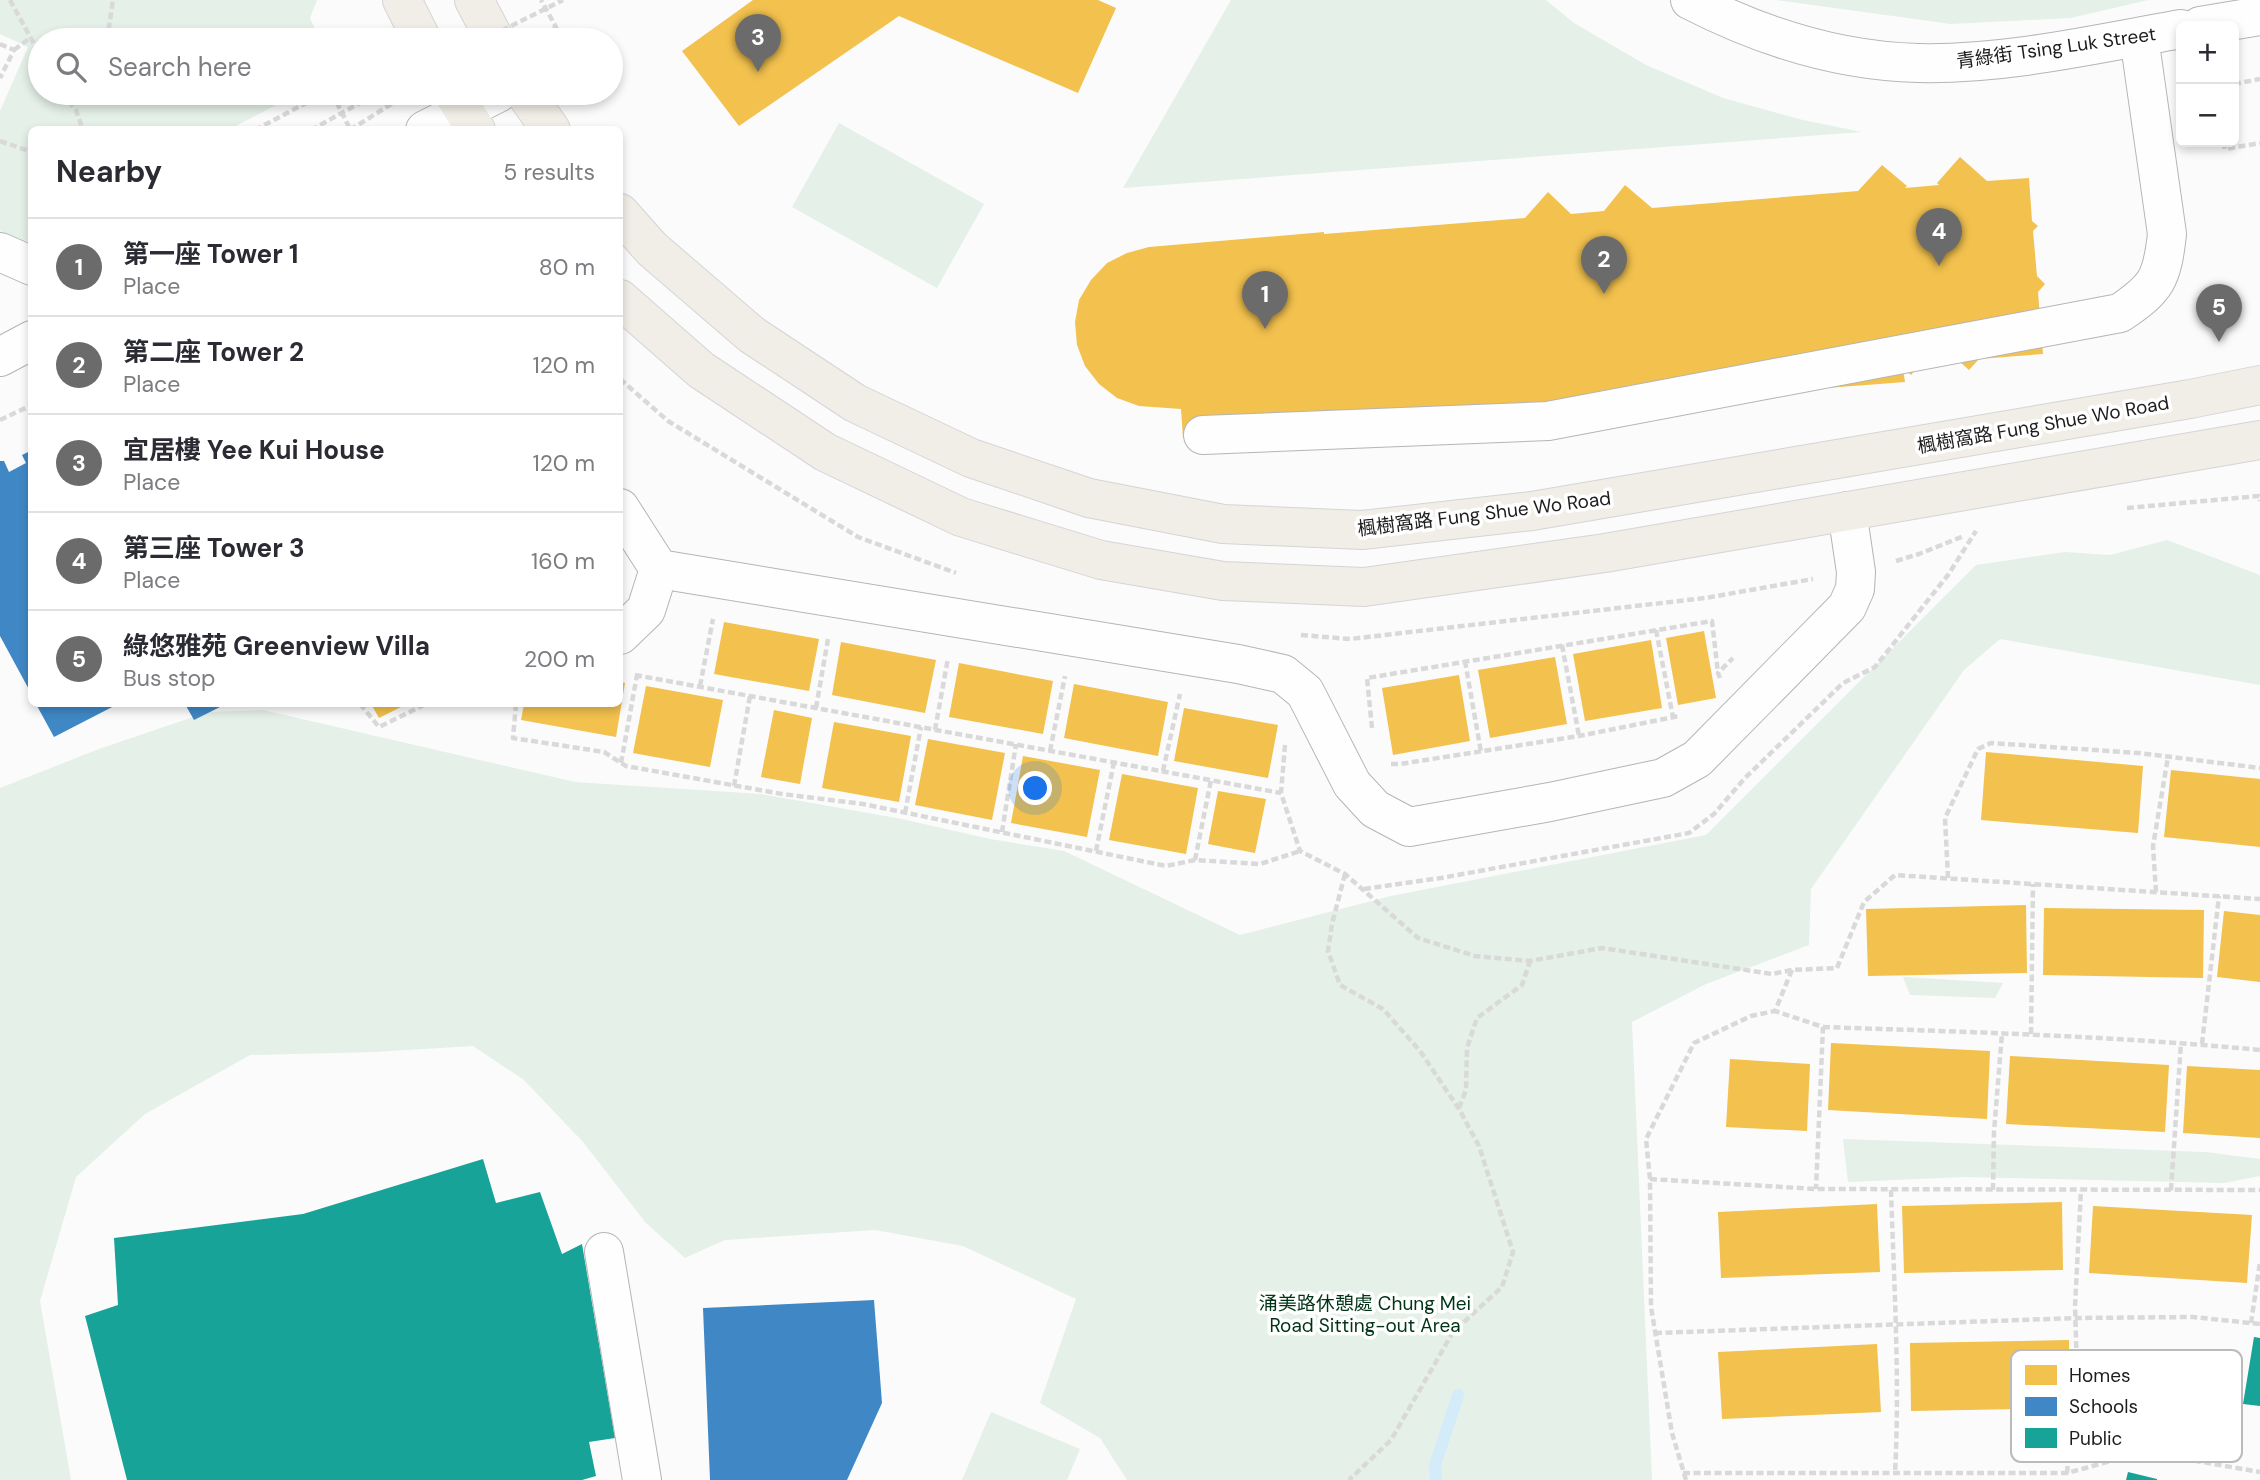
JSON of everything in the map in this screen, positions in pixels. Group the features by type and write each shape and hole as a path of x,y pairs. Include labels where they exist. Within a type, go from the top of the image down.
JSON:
{"main road":[{"path":"402,0 416,28"},
{"path":"474,0 489,28"},
{"path":"533,105 548,126"},
{"name":"楓樹窩路 Fung Shue Wo Road","path":"623,216 652,249 752,335 855,403 971,458 1089,498 1223,524 1362,530 1532,511 2260,385"},
{"path":"623,302 701,370 825,452 961,517 1101,560 1223,581 1364,587 1605,553 2260,440"}],"street":[{"name":"青綠街 Tsing Luk Street","path":"1690,0 1718,15 1816,49 1868,59 1918,63 2035,54 2176,30"},
{"path":"2217,21 2250,11"},
{"path":"1203,435 1548,421 2120,313 2146,295 2163,267 2167,234 2139,37"},
{"path":"433,126 464,111"},
{"path":"0,252 28,264"},
{"path":"0,357 28,342"},
{"path":"623,513 659,569 1224,661 1283,674 1305,692 1352,785 1375,809 1409,827 1550,802 1663,778 1697,759 1847,607 1855,589 1856,572 1847,511"},
{"path":"623,632 646,610 659,569"},
{"path":"604,1252 642,1480"}],"path":[{"path":"10,0 28,34"},
{"path":"109,28 113,0"},
{"path":"541,0 554,28"},
{"path":"507,28 563,0"},
{"path":"0,78 14,50 28,40"},
{"path":"0,44 14,50"},
{"path":"2239,83 2260,79"},
{"path":"72,105 82,126"},
{"path":"263,126 302,105"},
{"path":"338,105 348,126"},
{"path":"318,126 356,105"},
{"path":"355,126 390,105"},
{"path":"0,141 28,151"},
{"path":"2239,147 2260,143"},
{"path":"0,420 28,406"},
{"path":"700,687 715,611"},
{"path":"1373,739 1367,678 1562,645 1712,621 1721,683"},
{"path":"1656,630 1673,717"},
{"path":"816,708 829,636"},
{"path":"1562,645 1580,736"},
{"path":"935,730 950,648"},
{"path":"1718,673 1737,654"},
{"path":"1465,661 1481,752"},
{"path":"1050,751 1066,671"},
{"path":"628,674 1282,793"},
{"path":"621,763 637,675"},
{"path":"1167,691 1189,695"},
{"path":"1163,771 1180,693"},
{"path":"734,786 750,696"},
{"path":"362,707 379,727 420,707"},
{"path":"516,707 513,738 604,752 626,766 782,794 863,804 1166,866 1195,860 1260,864 1300,851 1345,874 1419,938 1475,956 1530,961 1602,948 1772,974 1792,970 1837,968 1864,902 1895,875 2260,899"},
{"path":"1388,764 1580,736 1685,715"},
{"path":"1300,851 1282,793 1287,716 1319,719"},
{"path":"905,813 921,727"},
{"path":"1948,878 1945,818 1979,749 1991,743 2168,757 2260,768"},
{"path":"1002,832 1016,744"},
{"path":"2156,892 2153,846 2168,757"},
{"path":"1096,851 1114,762"},
{"path":"1195,860 1211,780"},
{"path":"1345,874 1328,951 1340,985 1383,1009 1420,1051 1459,1109 1479,1146 1513,1252 1502,1287 1453,1332 1391,1440 1349,1480"},
{"path":"2031,1034 2033,884"},
{"path":"2202,1044 2219,897"},
{"path":"1459,1109 1466,1090 1467,1048 1477,1018 1522,985 1530,961"},
{"path":"1775,1011 1792,970"},
{"path":"1686,1480 1672,1433 1651,1307 1650,1179 1646,1139 1693,1043 1751,1016 1775,1011 1824,1027 2031,1034 2260,1050"},
{"path":"1816,1189 1824,1027"},
{"path":"1993,1190 1994,1132 2002,1033"},
{"path":"2171,1190 2181,1043"},
{"path":"1650,1179 1816,1189 2260,1190"},
{"path":"1891,1190 1896,1324 1895,1473"},
{"path":"2077,1350 2081,1190"},
{"path":"2251,1324 2260,1262"},
{"path":"1655,1333 2076,1318 2193,1317 2260,1324"},
{"path":"2067,1473 2068,1462"},
{"path":"1684,1472 2067,1473 2107,1462"},
{"path":"2202,1462 2260,1472"}],"green space":[{"path":"0,0 317,0 310,18 315,28 28,28 28,47 0,34"},
{"path":"1231,0 1546,0 1574,23 1646,65 1723,98 1803,120 1862,132 1123,188"},
{"path":"1777,0 2148,0 2071,18 1951,24"},
{"path":"28,47 28,105 276,105 236,126 28,126 28,242 0,231 0,111"},
{"path":"839,123 984,204 937,288 792,207"},
{"name":"涌美路休憩處 Chung Mei Road Sitting-out Area","path":"2167,540 2260,575 2260,685 2000,639 1964,670 1811,889 1809,945 1706,984 1632,1022 1652,1480 1127,1480 1100,1438 1040,1403 1076,1299 963,1246 875,1230 725,1240 685,1258 646,1223 583,1142 524,1080 473,1046 250,1055 145,1114 76,1177 40,1301 71,1480 0,1480 0,788 99,749 208,712 263,710 575,782 761,794 1064,851 1240,935 1391,896 1706,835 1976,565 2065,552 2110,555"},
{"path":"1903,977 2003,983 1995,998 1910,995"},
{"path":"1843,1139 2206,1152 2260,1159 2260,1176 2224,1183 1964,1177 1848,1182"},
{"path":"991,1412 1080,1449 1067,1480 962,1480"}],"building: Homes":[{"path":"753,0 1098,0 1116,8 1078,93 899,16 739,126 682,51"},
{"path":"1960,157 1987,181 2029,178 2032,221 2038,226 2033,231 2037,276 2045,284 2038,292 2043,354 1979,359 1969,370 1958,360 1921,363 1911,375 1903,368 1905,382 1183,438 1181,409 1139,406 1117,398 1099,384 1085,366 1077,345 1075,322 1079,300 1091,280 1107,263 1127,253 1149,247 1525,218 1548,192 1571,214 1604,211 1625,185 1652,208 1858,191 1882,165 1907,186 1905,188 1939,185 1937,183"},
{"path":"724,622 819,639 809,691 714,674"},
{"path":"1704,631 1716,698 1678,705 1666,638"},
{"path":"1651,640 1662,708 1585,721 1573,654"},
{"path":"841,642 936,660 925,713 832,695"},
{"path":"1555,657 1567,724 1490,738 1478,670"},
{"path":"959,663 1053,681 1043,734 949,717"},
{"path":"1459,675 1470,741 1393,755 1382,688"},
{"path":"1074,684 1168,702 1158,756 1064,738"},
{"path":"646,686 723,700 710,767 633,753"},
{"path":"373,707 401,707 379,718"},
{"path":"523,707 621,707 616,737 521,720"},
{"path":"1184,708 1278,725 1268,778 1174,761"},
{"path":"774,710 812,718 800,784 761,777"},
{"path":"834,722 911,736 899,802 822,788"},
{"path":"928,739 1005,753 992,820 915,805"},
{"path":"1986,752 2143,766 2138,833 1981,820"},
{"path":"1023,756 1100,770 1087,837 1011,823"},
{"path":"2171,770 2260,779 2260,847 2164,837"},
{"path":"1122,774 1198,788 1186,854 1109,840"},
{"path":"1218,791 1266,799 1255,853 1208,844"},
{"path":"2026,905 2027,973 1868,976 1866,909"},
{"path":"2044,908 2204,910 2203,978 2043,975"},
{"path":"2224,911 2260,915 2260,982 2217,977"},
{"path":"1831,1043 1990,1051 1987,1119 1828,1110"},
{"path":"2010,1056 2169,1065 2165,1132 2006,1124"},
{"path":"1730,1059 1810,1064 1807,1131 1726,1127"},
{"path":"2187,1066 2260,1070 2260,1138 2183,1133"},
{"path":"2062,1202 2063,1270 1904,1273 1902,1206"},
{"path":"1877,1204 1880,1272 1721,1278 1718,1212"},
{"path":"2093,1206 2252,1215 2247,1283 2089,1273"},
{"path":"2069,1340 2069,1350 2011,1350 2011,1409 1911,1411 1910,1343"},
{"path":"1877,1344 1881,1412 1722,1419 1718,1352"}],"building: Schools":[{"path":"28,452 28,688 0,636 0,461 4,461 9,472 26,463 22,455"},
{"path":"38,707 112,707 54,737"},
{"path":"187,707 220,707 194,720"},
{"path":"874,1300 882,1403 847,1480 710,1480 703,1308"}],"building: Public":[{"path":"483,1159 496,1203 540,1192 562,1254 582,1244 615,1438 589,1442 596,1476 582,1480 127,1480 85,1316 118,1305 114,1238 303,1214"},
{"path":"2254,1337 2260,1338 2260,1406 2243,1404"},
{"path":"2128,1472 2157,1479 2157,1480 2126,1480"}],"waterway":[{"path":"1436,1480 1435,1465 1458,1395"}],"place":[{"name":"宜居樓 Yee Kui House","path":"758,72"},
{"name":"第三座 Tower 3","path":"1939,266"},
{"name":"第二座 Tower 2","path":"1604,294"},
{"name":"第一座 Tower 1","path":"1265,329"},
{"name":"綠悠雅苑 Greenview Villa","path":"2219,342"}]}
